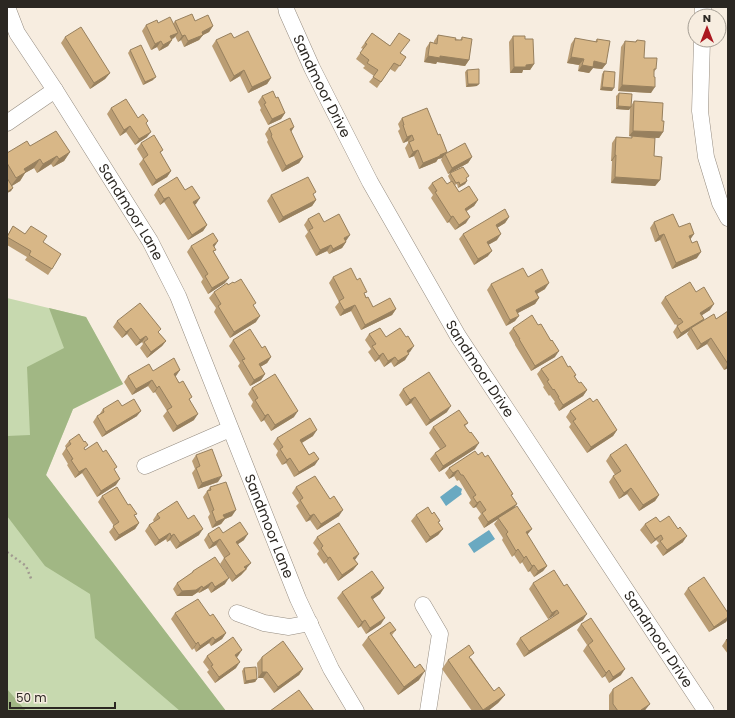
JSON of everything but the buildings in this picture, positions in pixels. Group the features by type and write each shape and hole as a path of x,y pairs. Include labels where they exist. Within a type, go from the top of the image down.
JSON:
{"street":[{"name":"Sandmoor Lane","path":"7,7 17,33 55,90 150,241 178,296 298,599 331,668 356,711"},
{"name":"Sandmoor Drive","path":"286,7 312,68 367,175 458,336 706,711"},
{"path":"702,48 700,111 706,157 720,203 728,218"},
{"path":"7,123 55,90"},
{"path":"145,466 230,429"},
{"path":"423,605 440,634 428,711"},
{"path":"238,614 264,623 288,627 310,624"}],"path":[{"path":"7,552 26,566 32,582"}],"green space":[{"path":"7,298 86,317 123,384 73,409 46,475 226,711 7,711"},
{"path":"49,308 86,317 123,384 73,409 46,475 226,711 180,711 95,638 90,594 45,566 7,516 7,436 30,435 27,367 64,348"},
{"path":"7,689 26,711 7,711"}],"water":[{"path":"456,485 462,489 462,494 446,506 440,497"},
{"path":"489,530 495,539 474,553 468,544"}]}
